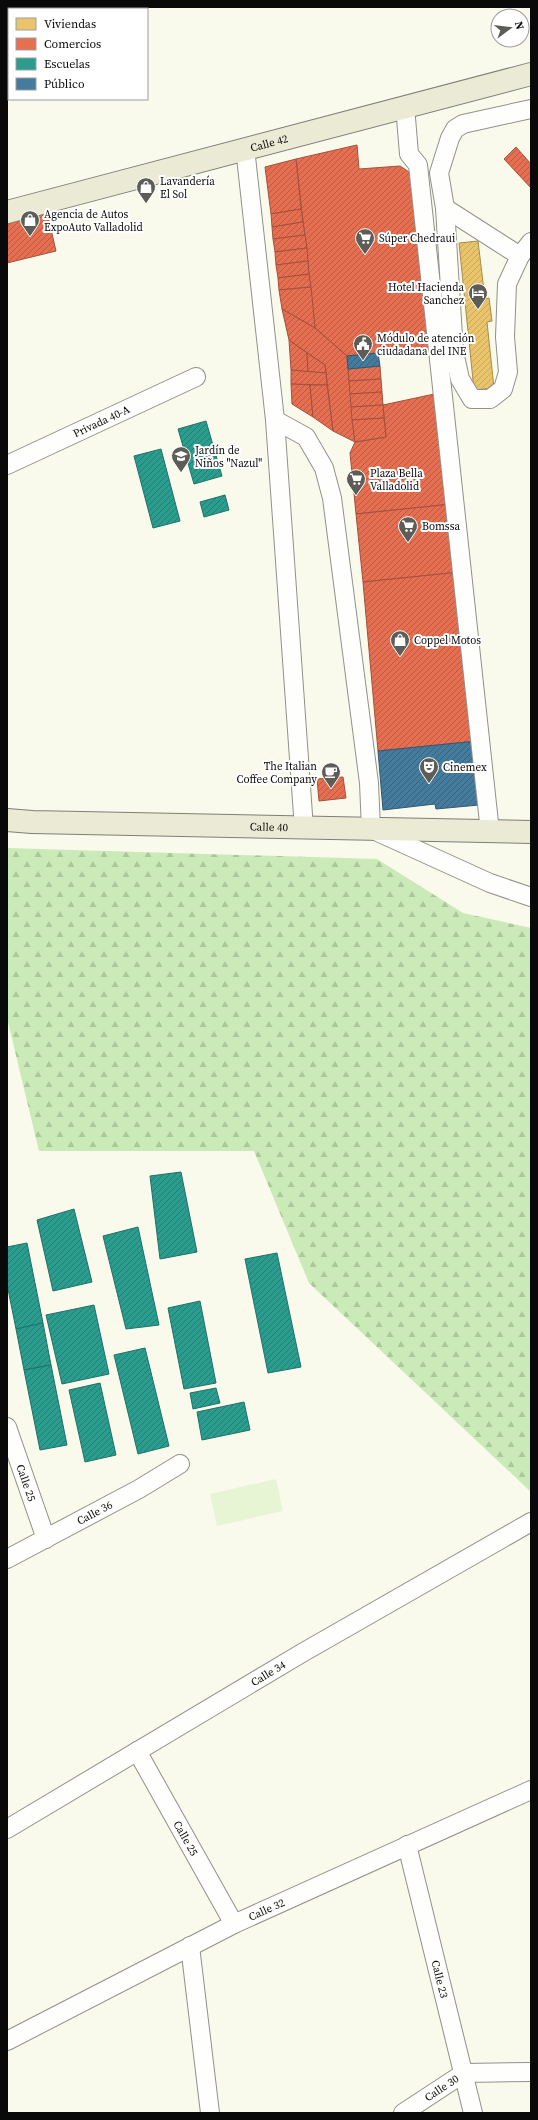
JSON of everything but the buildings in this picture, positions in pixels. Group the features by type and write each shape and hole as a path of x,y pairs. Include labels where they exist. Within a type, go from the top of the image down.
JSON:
{"main road":[{"name":"Calle 42","path":"7,212 245,148 531,74"},
{"name":"Calle 40","path":"7,820 32,822 304,829 531,832"}],"street":[{"path":"405,106 409,154 418,165 490,832"},
{"path":"445,208 526,249 507,284 505,337 508,372 503,389 490,399 472,399 460,379 454,352 445,208 439,172 450,138 455,129 463,124 531,109"},
{"path":"245,148 275,420 304,829"},
{"name":"Privada 40-A","path":"7,465 196,378"},
{"path":"275,420 306,437 324,468 332,498 368,783 371,829 490,883 531,897"},
{"name":"Calle 25","path":"7,1427 46,1539"},
{"name":"Calle 36","path":"7,1558 46,1539 139,1489 180,1464"},
{"name":"Calle 34","path":"7,1829 302,1653 531,1522"},
{"name":"Calle 25","path":"138,1752 234,1924"},
{"name":"Calle 32","path":"7,2041 234,1924 531,1790"},
{"name":"Calle 23","path":"407,1845 473,2113"},
{"path":"190,1946 210,2113"},
{"name":"Calle 30","path":"403,2113 464,2073 531,2072"}],"green space":[{"path":"7,848 377,859 463,913 531,928 531,1492 309,1283 254,1151 39,1151 7,1018"},
{"path":"276,1479 283,1511 217,1526 210,1494"}],"place":[{"name":"Lavandería El Sol","path":"146,204"},
{"name":"Agencia de Autos ExpoAuto Valladolid","path":"30,237"},
{"name":"Súper Chedraui","path":"365,255"},
{"name":"Hotel Hacienda Sanchez","path":"478,310"},
{"name":"Módulo de atención ciudadana del INE","path":"363,361"},
{"name":"Jardín de Niños \"Nazul\"","path":"181,473"},
{"name":"Plaza Bella Valladolid","path":"356,496"},
{"name":"Bomssa","path":"408,543"},
{"name":"Coppel Motos","path":"400,657"},
{"name":"Cinemex","path":"429,784"},
{"name":"The Italian Coffee Company","path":"331,789"}]}
